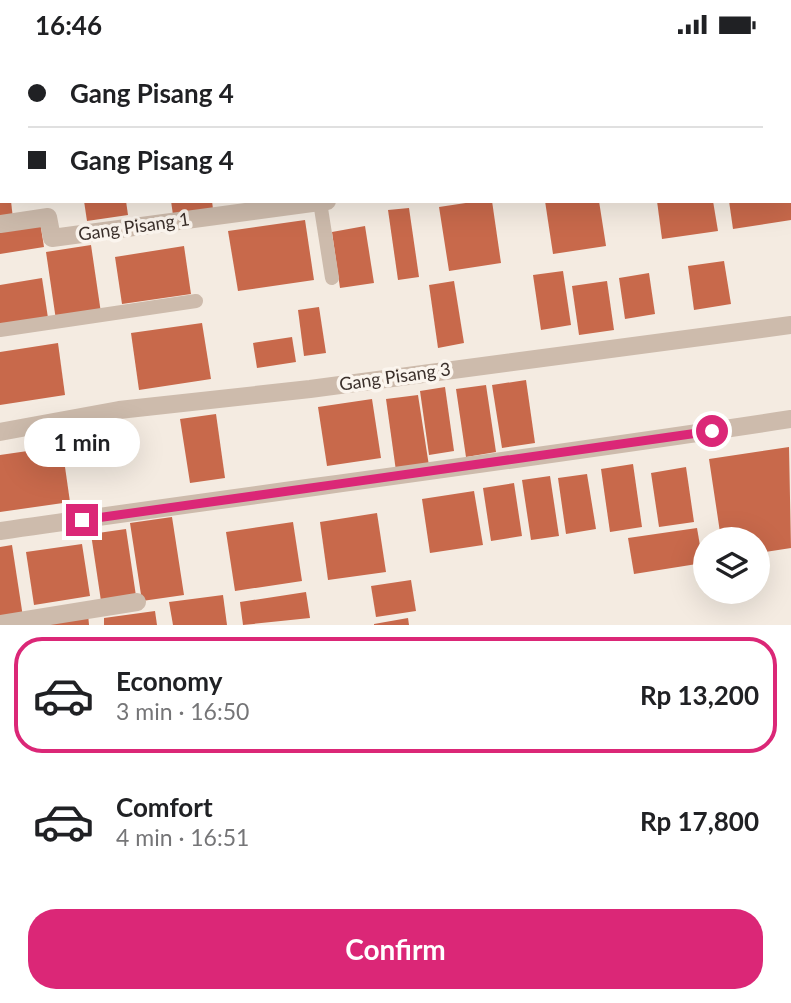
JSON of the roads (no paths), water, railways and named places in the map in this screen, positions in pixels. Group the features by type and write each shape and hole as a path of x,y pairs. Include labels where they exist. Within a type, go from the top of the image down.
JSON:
{"street":[{"path":"296,49 307,49"},
{"name":"Gang Pisang 1","path":"0,224 48,217 52,238 313,203"},
{"name":"Gang Pisang 3","path":"0,432 119,409 310,389 791,325"},
{"path":"0,531 382,477 477,467 791,419"},
{"path":"0,624 137,602"}],"lane":[{"path":"320,203 332,278"},
{"path":"0,330 196,301"}]}
